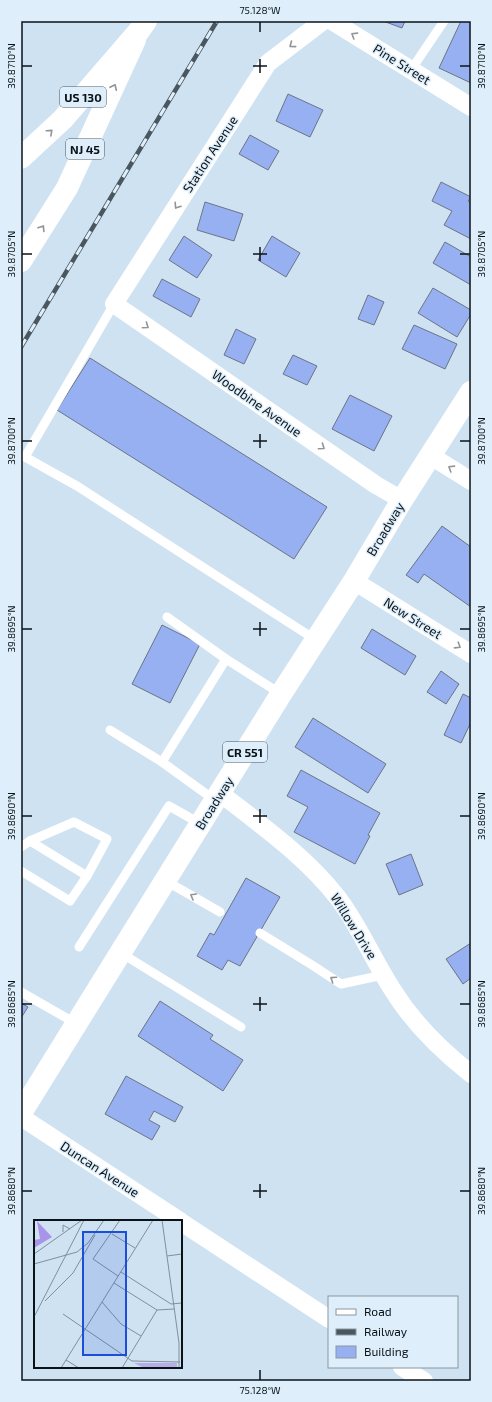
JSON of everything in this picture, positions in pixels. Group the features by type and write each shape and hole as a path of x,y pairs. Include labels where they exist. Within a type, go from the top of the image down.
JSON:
{"main road":[{"name":"US 130","path":"21,158 63,120 142,26"},
{"name":"NJ 45","path":"21,261 67,188 142,26"},
{"name":"Broadway","path":"21,1114 281,694 354,581 402,500 471,392"}],"street":[{"name":"Station Avenue","path":"114,304 268,63 323,21"},
{"name":"Pine Street","path":"332,21 471,107"},
{"name":"Woodbine Avenue","path":"114,304 376,485 402,500"},
{"path":"431,456 471,481"},
{"name":"New Street","path":"354,581 471,654"},
{"name":"Willow Drive","path":"218,797 291,848 325,882 353,921 383,975 422,1029 471,1074"},
{"name":"Duncan Avenue","path":"21,1117 178,1220"},
{"name":"Duncan Avenue","path":"182,1222 328,1318"},
{"path":"404,1368 424,1381"}],"lane":[{"path":"411,70 444,21"},
{"path":"114,304 26,457 77,486 316,640"},
{"path":"167,617 226,659 281,694"},
{"path":"162,762 226,659"},
{"path":"110,730 218,797"},
{"path":"79,947 169,806 201,824"},
{"path":"21,847 30,841 74,822 107,839 87,876 70,901 21,871"},
{"path":"30,841 87,876"},
{"path":"166,881 220,912"},
{"path":"260,933 312,964 341,984 383,975"},
{"path":"121,953 241,1027"},
{"path":"21,992 77,1024"}],"building":[{"path":"383,21 405,21 402,28"},
{"path":"461,21 471,21 471,83 439,68"},
{"path":"288,94 323,110 310,137 276,121"},
{"path":"250,135 279,151 268,170 239,154"},
{"path":"441,182 471,197 468,201 471,203 471,239 444,225 452,211 432,201"},
{"path":"205,202 243,214 234,241 197,230"},
{"path":"184,236 212,255 197,278 169,260"},
{"path":"272,236 300,253 286,277 258,260"},
{"path":"445,242 471,257 471,285 433,263"},
{"path":"162,279 200,299 191,317 153,296"},
{"path":"433,288 471,310 471,314 457,337 418,313"},
{"path":"368,295 384,302 374,325 358,319"},
{"path":"414,325 457,344 445,369 402,349"},
{"path":"236,329 256,339 244,364 224,355"},
{"path":"293,355 317,366 307,385 283,374"},
{"path":"90,358 327,507 294,559 57,410"},
{"path":"350,395 392,416 374,451 332,429"},
{"path":"442,526 471,547 471,607 424,574 418,583 406,575"},
{"path":"162,625 200,644 170,703 132,684"},
{"path":"372,629 416,656 405,675 361,648"},
{"path":"441,671 459,684 446,704 427,692"},
{"path":"463,694 471,698 471,722 461,743 444,735"},
{"path":"313,718 386,764 368,793 295,747"},
{"path":"301,770 380,813 355,864 294,832 308,807 287,796"},
{"path":"411,854 423,885 399,895 386,864"},
{"path":"246,878 280,897 240,966 228,960 222,970 197,956 210,933 214,935"},
{"path":"471,943 471,978 463,984 446,959"},
{"path":"160,1001 213,1035 210,1039 243,1060 223,1091 138,1036"},
{"path":"21,1003 28,1007 21,1018"},
{"path":"126,1076 183,1107 175,1122 154,1111 149,1120 160,1126 152,1140 105,1114"}],"railway":[{"path":"21,347 217,21"}]}
